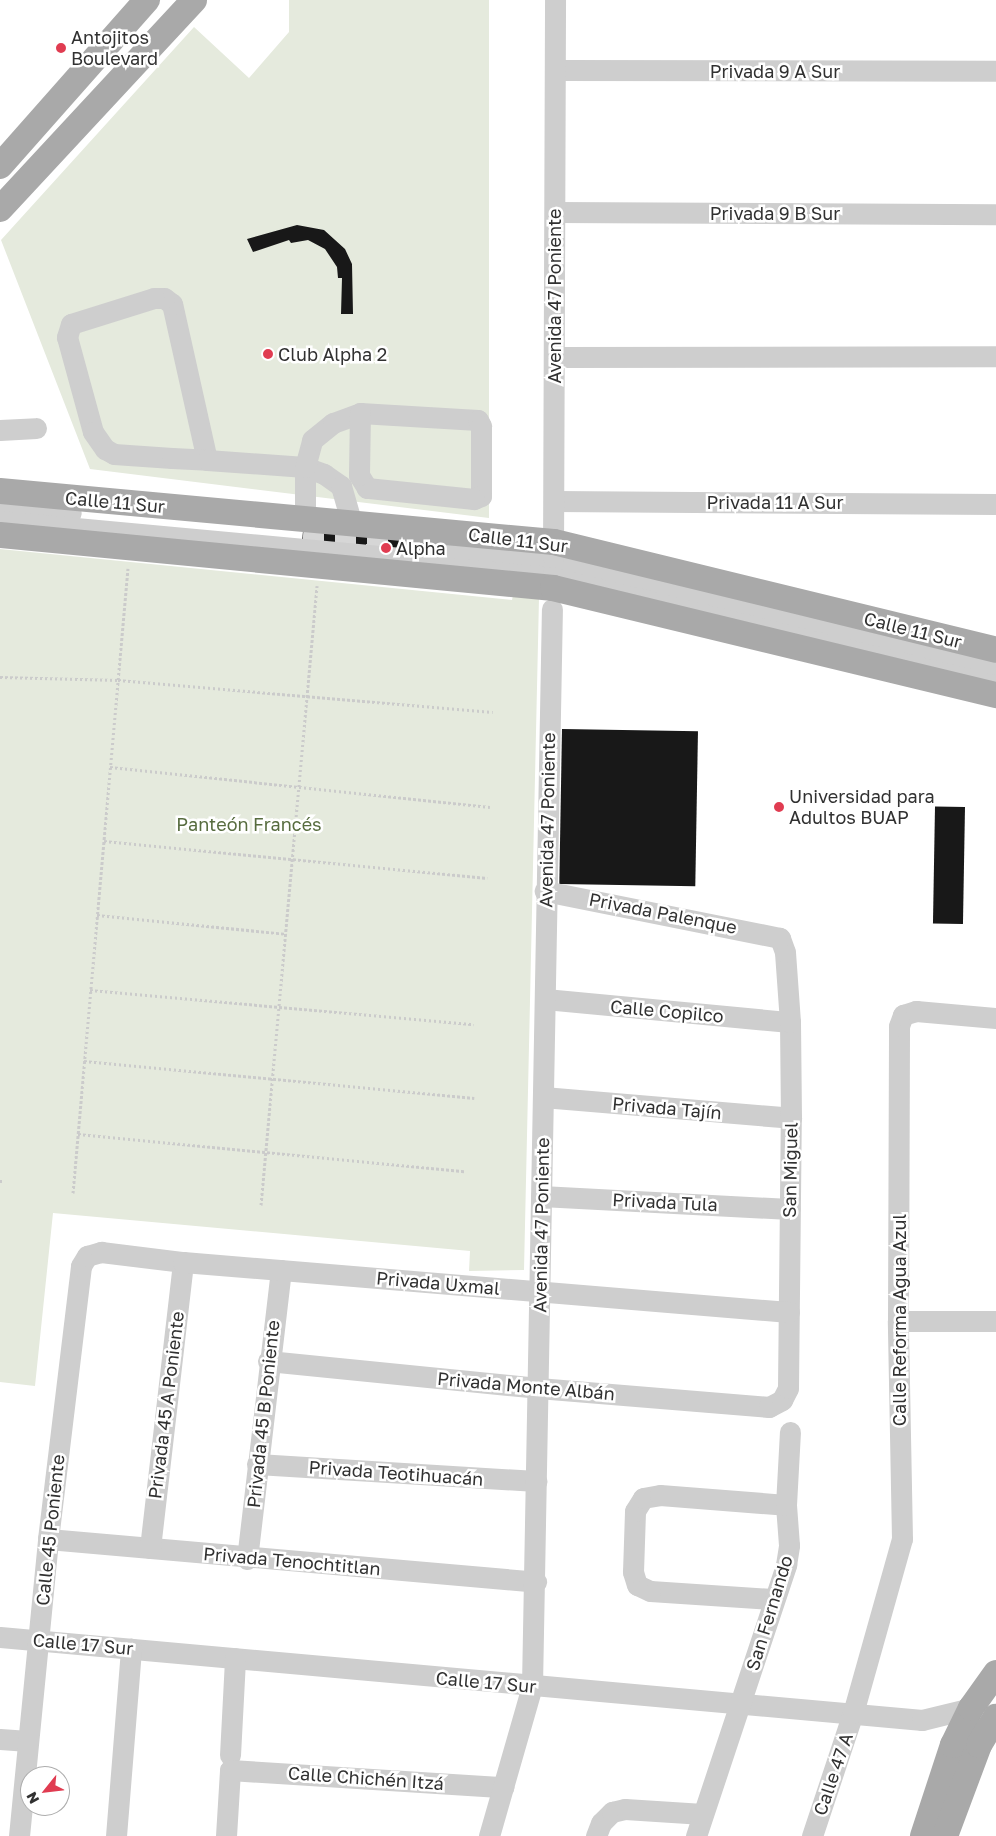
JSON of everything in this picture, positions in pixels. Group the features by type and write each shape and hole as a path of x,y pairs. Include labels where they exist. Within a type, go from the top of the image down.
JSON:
{"main road":[{"path":"0,166 147,0"},
{"path":"0,210 194,0"},
{"name":"Calle 11 Sur","path":"0,492 304,527 352,524 996,695"},
{"name":"Calle 11 Sur","path":"0,535 553,576 996,650"},
{"path":"924,1836 953,1745 971,1708 996,1673"},
{"path":"945,1836 979,1745 996,1717"}],"street":[{"path":"0,174 156,0"},
{"path":"0,201 184,0"},
{"name":"Avenida 47 Poniente","path":"489,1836 532,1686 536,1582 545,891 554,501 555,0"},
{"name":"Privada 9 A Sur","path":"555,70 996,71"},
{"name":"Privada 9 B Sur","path":"555,212 996,214"},
{"path":"208,460 172,304 164,298 154,298 71,324 67,337 98,442 114,454 305,467 324,474 340,486 352,524"},
{"path":"554,357 996,356"},
{"path":"0,506 304,527 307,449 320,432 333,423 360,413 478,420 481,426 480,496 474,499 367,488 359,475 360,413"},
{"path":"0,430 36,428"},
{"name":"Privada 11 A Sur","path":"554,501 996,504"},
{"path":"0,521 553,576 996,664"},
{"path":"448,547 553,576 996,681"},
{"name":"Privada Palenque","path":"545,891 780,938"},
{"name":"San Miguel","path":"780,938 785,952 790,1022 791,1118 788,1388 782,1400"},
{"name":"Calle Copilco","path":"545,999 790,1022"},
{"name":"Calle Reforma Agua Azul","path":"853,1713 902,1539 898,1321 899,1026 903,1014 916,1011 996,1018"},
{"name":"Privada Tajín","path":"543,1097 791,1118"},
{"name":"Privada Tula","path":"541,1196 790,1209"},
{"name":"Privada Uxmal","path":"87,1256 101,1252 183,1262 789,1312"},
{"name":"Calle 45 Poniente","path":"19,1836 48,1538 81,1266 87,1256"},
{"name":"Privada 45 A Poniente","path":"150,1548 183,1262"},
{"name":"Privada 45 B Poniente","path":"247,1558 268,1361 281,1270"},
{"path":"898,1321 996,1321"},
{"name":"Privada Monte Albán","path":"268,1361 538,1388 769,1407 782,1400"},
{"name":"San Fernando","path":"696,1836 741,1704 772,1599 786,1565 789,1545 786,1505 790,1432"},
{"name":"Privada Teotihuacán","path":"257,1464 536,1481"},
{"path":"772,1599 650,1591 637,1585 633,1572 635,1511 643,1498 660,1495 786,1505"},
{"name":"Privada Tenochtitlan","path":"48,1538 247,1558 536,1582"},
{"name":"Calle 17 Sur","path":"0,1637 922,1720 971,1708"},
{"path":"116,1836 131,1649"},
{"path":"226,1836 235,1658"},
{"name":"Calle 47 A","path":"812,1836 853,1713"},
{"path":"0,1739 28,1741"},
{"name":"Calle Chichén Itzá","path":"230,1762 503,1787"},
{"path":"596,1836 601,1823 612,1812 625,1809 703,1814"}],"path":[{"path":"73,1193 128,567"},
{"path":"262,1205 317,585"},
{"path":"0,677 118,680 494,712"},
{"path":"110,767 490,807"},
{"path":"104,841 487,878"},
{"path":"97,915 286,934"},
{"path":"90,990 473,1024"},
{"path":"84,1061 474,1098"},
{"path":"78,1134 464,1171"}],"green space":[{"name":"Club Alpha 2","path":"289,0 489,0 489,518 90,469 1,240 194,27 249,78 289,32"},
{"name":"Panteón Francés","path":"0,549 512,600 514,590 539,598 524,1270 469,1271 470,1251 53,1213 35,1386 0,1382"}],"building":[{"path":"297,225 324,230 345,249 352,264 353,314 341,314 342,278 338,278 337,267 325,249 308,240 291,243 289,240 253,252 247,239"},
{"path":"303,531 447,544 446,561 302,548"},
{"path":"562,729 698,731 695,886 559,884"},
{"path":"935,806 965,807 963,924 933,923"}],"tunnel":[{"path":"303,535 448,547"}],"place":[{"name":"Antojitos Boulevard","path":"61,48"},
{"name":"Club Alpha 2","path":"268,354"},
{"name":"Alpha","path":"386,548"},
{"name":"Universidad para Adultos BUAP","path":"779,807"}]}
